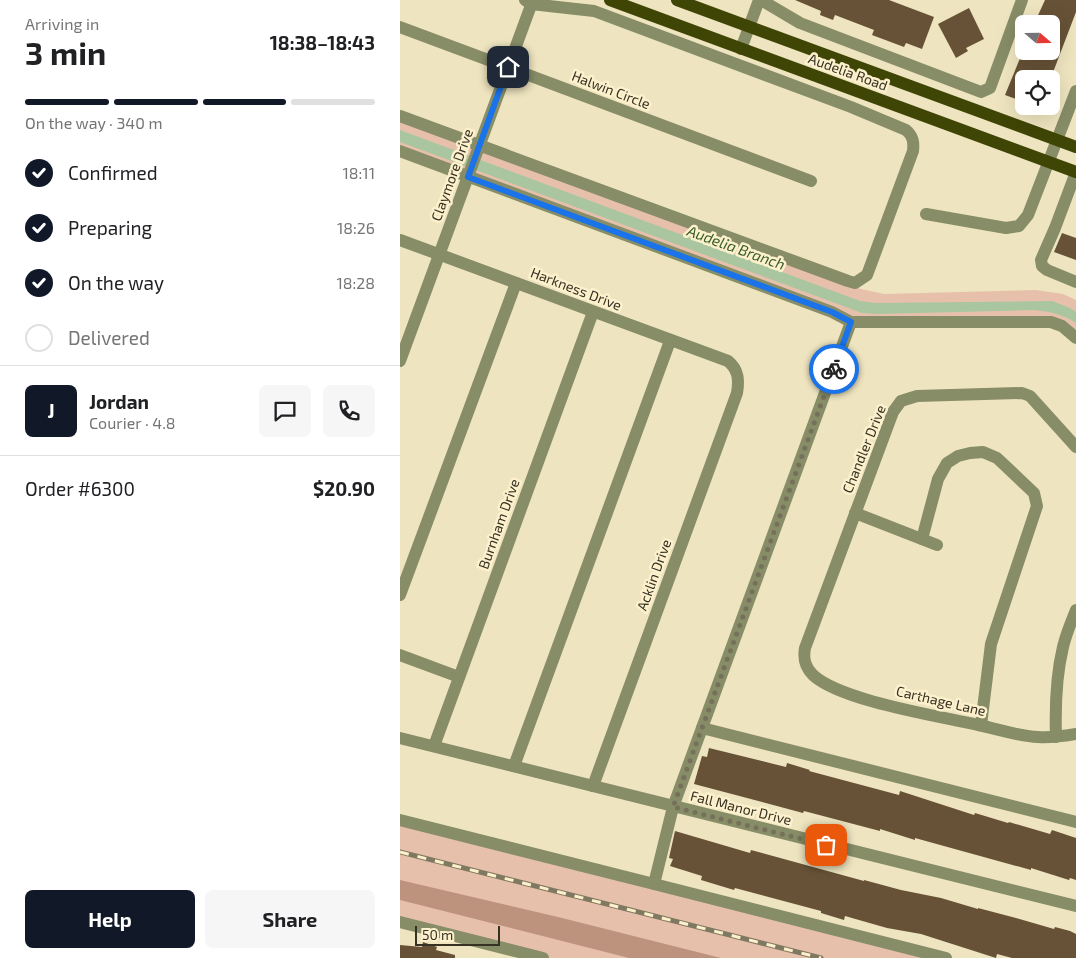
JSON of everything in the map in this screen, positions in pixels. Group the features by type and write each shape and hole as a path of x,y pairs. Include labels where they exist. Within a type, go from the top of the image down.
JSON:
{"main road":[{"name":"Audelia Road","path":"610,0 1076,172"},
{"name":"Audelia Road","path":"677,0 1076,147"}],"street":[{"path":"741,49 760,0 800,23 981,92 990,88 1022,0"},
{"path":"400,116 478,150 855,283 868,275 913,151 914,143 911,134 906,130 851,107 594,11 530,1"},
{"name":"Claymore Drive","path":"400,361 508,67 530,1"},
{"name":"Halwin Circle","path":"400,27 811,181"},
{"path":"926,214 1006,228 1019,226 1028,215 1058,140 1072,116 1076,90"},
{"path":"400,151 469,174 832,312 851,322 1050,322 1062,326 1076,338"},
{"path":"1076,172 1041,260 1042,266 1047,270 1076,282"},
{"name":"Harkness Drive","path":"400,240 728,361 734,366 737,373"},
{"path":"400,595 516,283"},
{"name":"Burnham Drive","path":"434,746 593,312"},
{"path":"654,884 673,807 851,322"},
{"path":"514,766 670,341"},
{"name":"Acklin Drive","path":"593,786 737,393 737,373"},
{"name":"Chandler Drive","path":"807,668 804,658 805,648 894,412 901,402 911,397 1022,393 1030,396 1076,447"},
{"path":"922,539 938,479 947,463 958,456 982,452 997,458 1034,493 1037,506 991,644 981,725"},
{"path":"855,513 937,545"},
{"path":"1056,737 1055,707 1059,664 1070,646 1076,610"},
{"path":"400,655 459,677"},
{"name":"Carthage Lane","path":"807,668 815,677 828,686 862,698 981,725 1008,734 1038,737 1076,734"},
{"path":"702,728 1076,822"},
{"name":"Fall Manor Drive","path":"400,738 1076,906"},
{"path":"400,820 946,958"},
{"path":"400,922 543,958"}],"shaded area":[{"path":"400,119 861,289 884,294 1036,290 1063,294 1076,300 1076,334 1059,322 867,320 847,315 400,152"},
{"path":"400,130 860,301 875,303 1052,301 1076,312 1076,323 1066,317 1034,310 862,313 400,142"},
{"path":"400,824 936,958 541,958 400,922"},
{"path":"400,880 721,958 629,958 400,900"}],"building":[{"path":"795,0 889,0 934,17 922,49 906,43 904,47 872,35 874,30 835,15 833,20 820,15 821,11"},
{"path":"1045,0 1076,0 1076,12 1060,54 1060,15 1038,15"},
{"path":"969,8 984,39 966,48 968,51 956,58 938,24"},
{"path":"1019,60 1058,60 1054,70 1015,70"},
{"path":"1015,71 1015,99 1005,95"},
{"path":"1062,233 1076,238 1076,260 1054,252"},
{"path":"709,748 786,767 787,763 809,771 899,795 900,791 974,815 975,813 1050,834 1052,830 1076,838 1076,880 1070,878 1069,880 1031,868 1031,870 880,829 880,831 804,811 803,813 694,784 702,756 707,757"},
{"path":"675,831 750,853 751,850 864,881 941,898 1054,929 1055,927 1070,931 1076,934 1076,958 1012,958 997,954 996,958 921,934 887,928 845,916 844,920 821,913 821,911 701,880 702,876 670,866 673,859 669,858"},
{"path":"423,942 437,947 436,950 455,955 455,958 400,958 400,945 422,947"}],"railway":[{"path":"400,852 821,958"}],"way so far":[{"path":"826,845 673,807 834,369"}],"route":[{"path":"508,67 468,177 832,312 851,322 834,369"}],"water label":[{"name":"Audelia Branch","path":"736,248"}]}
